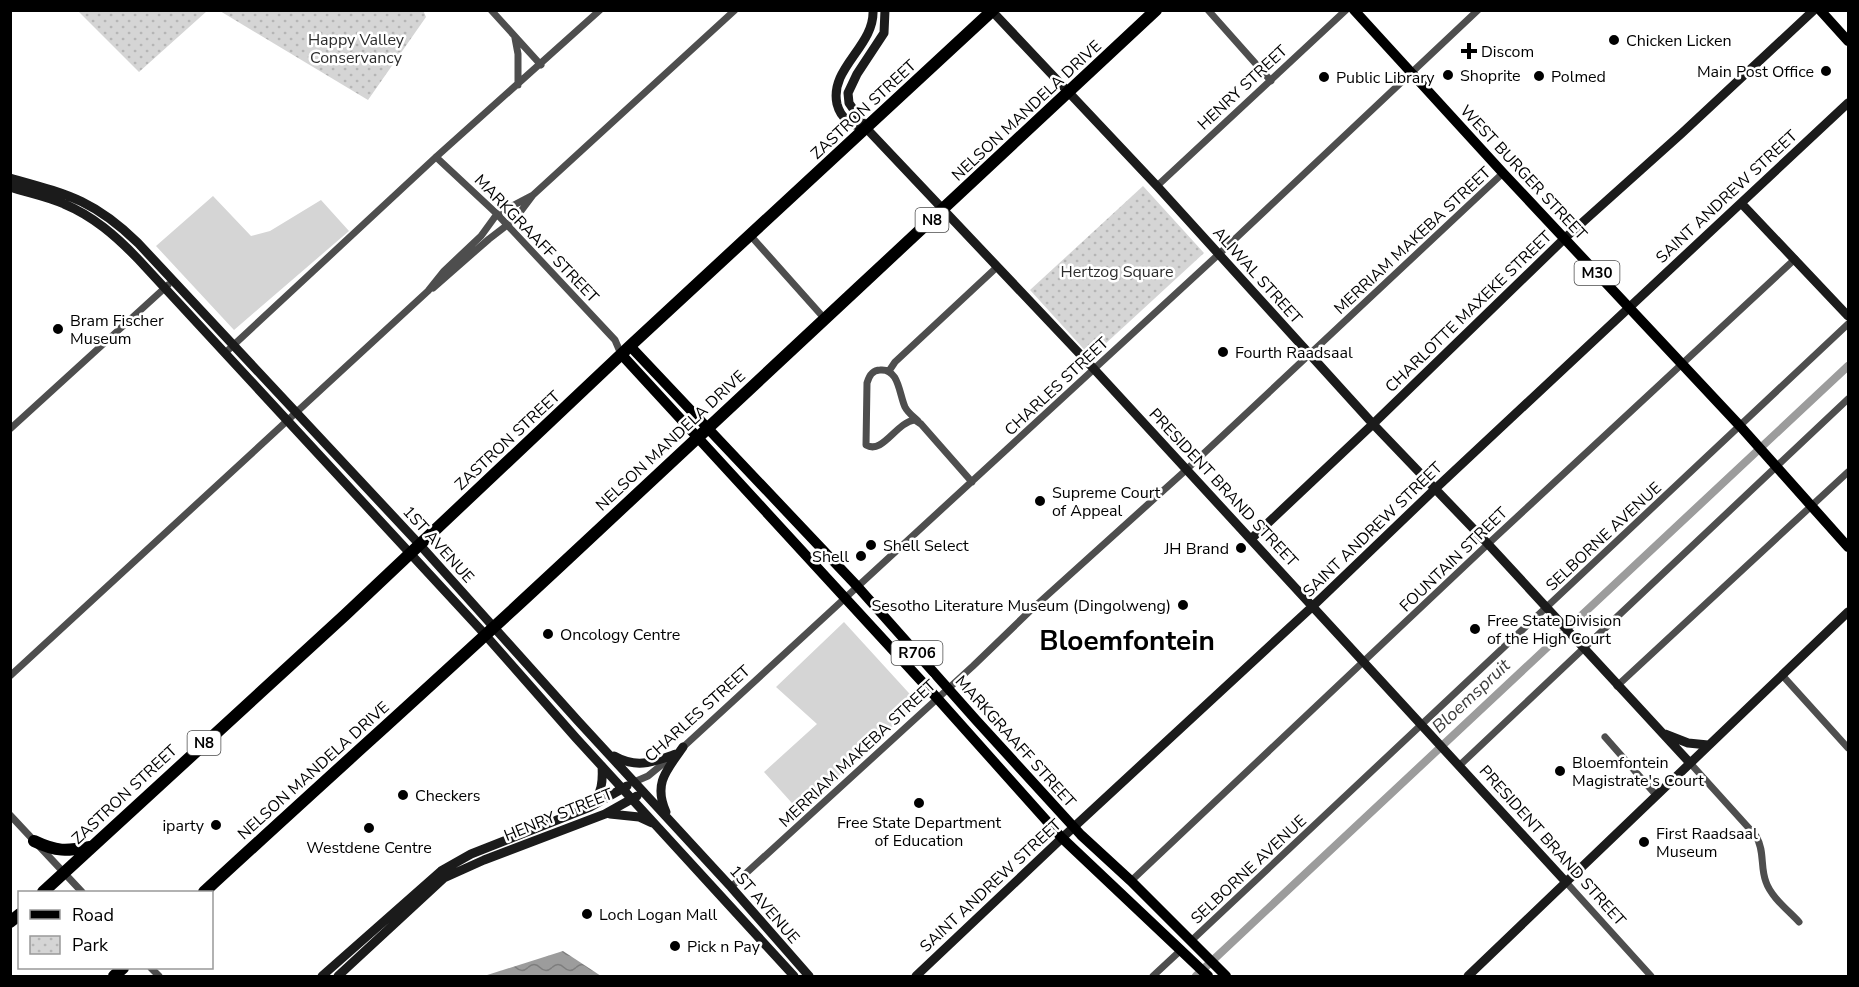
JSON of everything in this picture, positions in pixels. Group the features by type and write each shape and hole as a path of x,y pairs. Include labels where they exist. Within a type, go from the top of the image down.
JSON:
{"highway":[{"name":"NELSON MANDELA DRIVE","path":"205,891 489,631 824,318 944,210 1156,10"},
{"name":"ZASTRON STREET","path":"44,891 420,545 625,350 867,129 992,11"},
{"path":"34,841 63,851 90,847"}],"main road":[{"name":"WEST BURGER STREET","path":"1354,10 1773,464"},
{"path":"1820,10 1848,42"},
{"name":"MARKGRAAFF STREET","path":"625,350 707,428 857,586 1074,827 1226,976"},
{"name":"MARKGRAAFF STREET","path":"625,350 696,437 937,698 1062,838 1208,976"},
{"name":"M30","path":"1773,464 1848,547"},
{"path":"1124,895 1131,881"}],"street":[{"path":"491,10 541,65"},
{"path":"225,353 436,157 600,10"},
{"path":"10,676 428,291 444,271 481,236 496,214 533,195 735,10"},
{"path":"867,129 850,124 838,110 835,95 841,75 871,26 873,10"},
{"path":"867,129 849,103 848,93 857,74 884,33 885,10"},
{"path":"1208,10 1271,81"},
{"name":"HENRY STREET","path":"1157,186 1346,10"},
{"name":"CHARLES STREET","path":"648,776 972,482 1478,10"},
{"name":"CHARLOTTE MAXEKE STREET","path":"1251,539 1565,238 1814,10"},
{"name":"ALIWAL STREET","path":"992,11 1157,186 1373,424 1488,544 1690,763"},
{"path":"515,38 518,54 518,85"},
{"name":"SAINT ANDREW STREET","path":"916,976 1848,103"},
{"name":"PRESIDENT BRAND STREET","path":"867,129 1094,369 1652,976"},
{"name":"MARKGRAAFF STREET","path":"436,157 508,226 625,350"},
{"name":"MERRIAM MAKEBA STREET","path":"731,887 1186,470 1503,173"},
{"name":"1ST AVENUE","path":"11,181 56,190 78,199 101,212 127,232 225,353 410,553 607,752 809,976"},
{"name":"1ST AVENUE","path":"11,181 63,204 94,221 170,284 232,345 420,545 602,766 794,976"},
{"path":"428,291 438,285 489,239 508,226 525,208 533,195"},
{"path":"1741,203 1848,316"},
{"path":"94,221 101,212"},
{"path":"750,235 824,318"},
{"name":"FOUNTAIN STREET","path":"1131,881 1488,544 1795,259"},
{"path":"889,372 895,362 997,267"},
{"path":"10,429 170,284"},
{"name":"SELBORNE AVENUE","path":"1191,941 1425,728 1743,430 1848,324"},
{"path":"918,421 911,420 902,424 880,446 872,448 866,445 869,377 876,370 889,372 897,381 906,408 918,421 972,482"},
{"path":"1460,765 1773,464 1848,399"},
{"path":"1617,686 1848,472"},
{"path":"1468,976 1848,612"},
{"path":"1782,675 1848,748"},
{"path":"1660,732 1688,743 1708,745"},
{"path":"1605,737 1656,795"},
{"path":"607,752 626,762 649,764 679,750"},
{"path":"669,820 662,804 660,786 679,750"},
{"path":"1690,763 1756,836 1761,848 1768,888 1799,922"},
{"path":"590,807 602,785 602,766"},
{"name":"HENRY STREET","path":"322,976 441,871 471,854 590,807 648,776"},
{"name":"HENRY STREET","path":"338,976 444,878 484,860 605,814 642,791 648,776"},
{"path":"605,814 639,817 657,827"},
{"path":"10,815 81,891"},
{"path":"1153,976 1181,950"}],"green space":[{"name":"Happy Valley Conservancy","path":"423,10 426,17 368,100 220,11"},
{"path":"78,11 207,11 139,72"},
{"name":"Hertzog Square","path":"1143,186 1204,253 1091,357 1030,290"},
{"path":"213,196 251,236 270,231 321,200 349,231 234,330 156,246"},
{"path":"844,622 918,703 800,812 764,772 817,724 776,687"}],"water":[{"path":"563,951 601,976 484,976"}],"waterway":[{"name":"Bloemspruit","path":"1196,976 1848,366"}],"place":[{"name":"Chicken Licken","path":"1614,40"},
{"name":"Discom","path":"1469,51"},
{"name":"Main Post Office","path":"1826,71"},
{"name":"Shoprite","path":"1448,75"},
{"name":"Polmed","path":"1539,76"},
{"name":"Public Library","path":"1324,77"},
{"name":"Bram Fischer Museum","path":"58,329"},
{"name":"Fourth Raadsaal","path":"1223,352"},
{"name":"Supreme Court of Appeal","path":"1040,501"},
{"name":"Shell Select","path":"871,545"},
{"name":"JH Brand","path":"1241,548"},
{"name":"Shell","path":"861,556"},
{"name":"Sesotho Literature Museum (Dingolweng)","path":"1183,605"},
{"name":"Free State Division of the High Court","path":"1475,629"},
{"name":"Oncology Centre","path":"548,634"},
{"name":"Bloemfontein Magistrate's Court","path":"1560,771"},
{"name":"Checkers","path":"403,795"},
{"name":"Free State Department of Education","path":"919,803"},
{"name":"iparty","path":"216,825"},
{"name":"Westdene Centre","path":"369,828"},
{"name":"First Raadsaal Museum","path":"1644,842"},
{"name":"Loch Logan Mall","path":"587,914"},
{"name":"Pick n Pay","path":"675,946"}],"district":[{"name":"Bloemfontein","path":"1127,640"}]}
